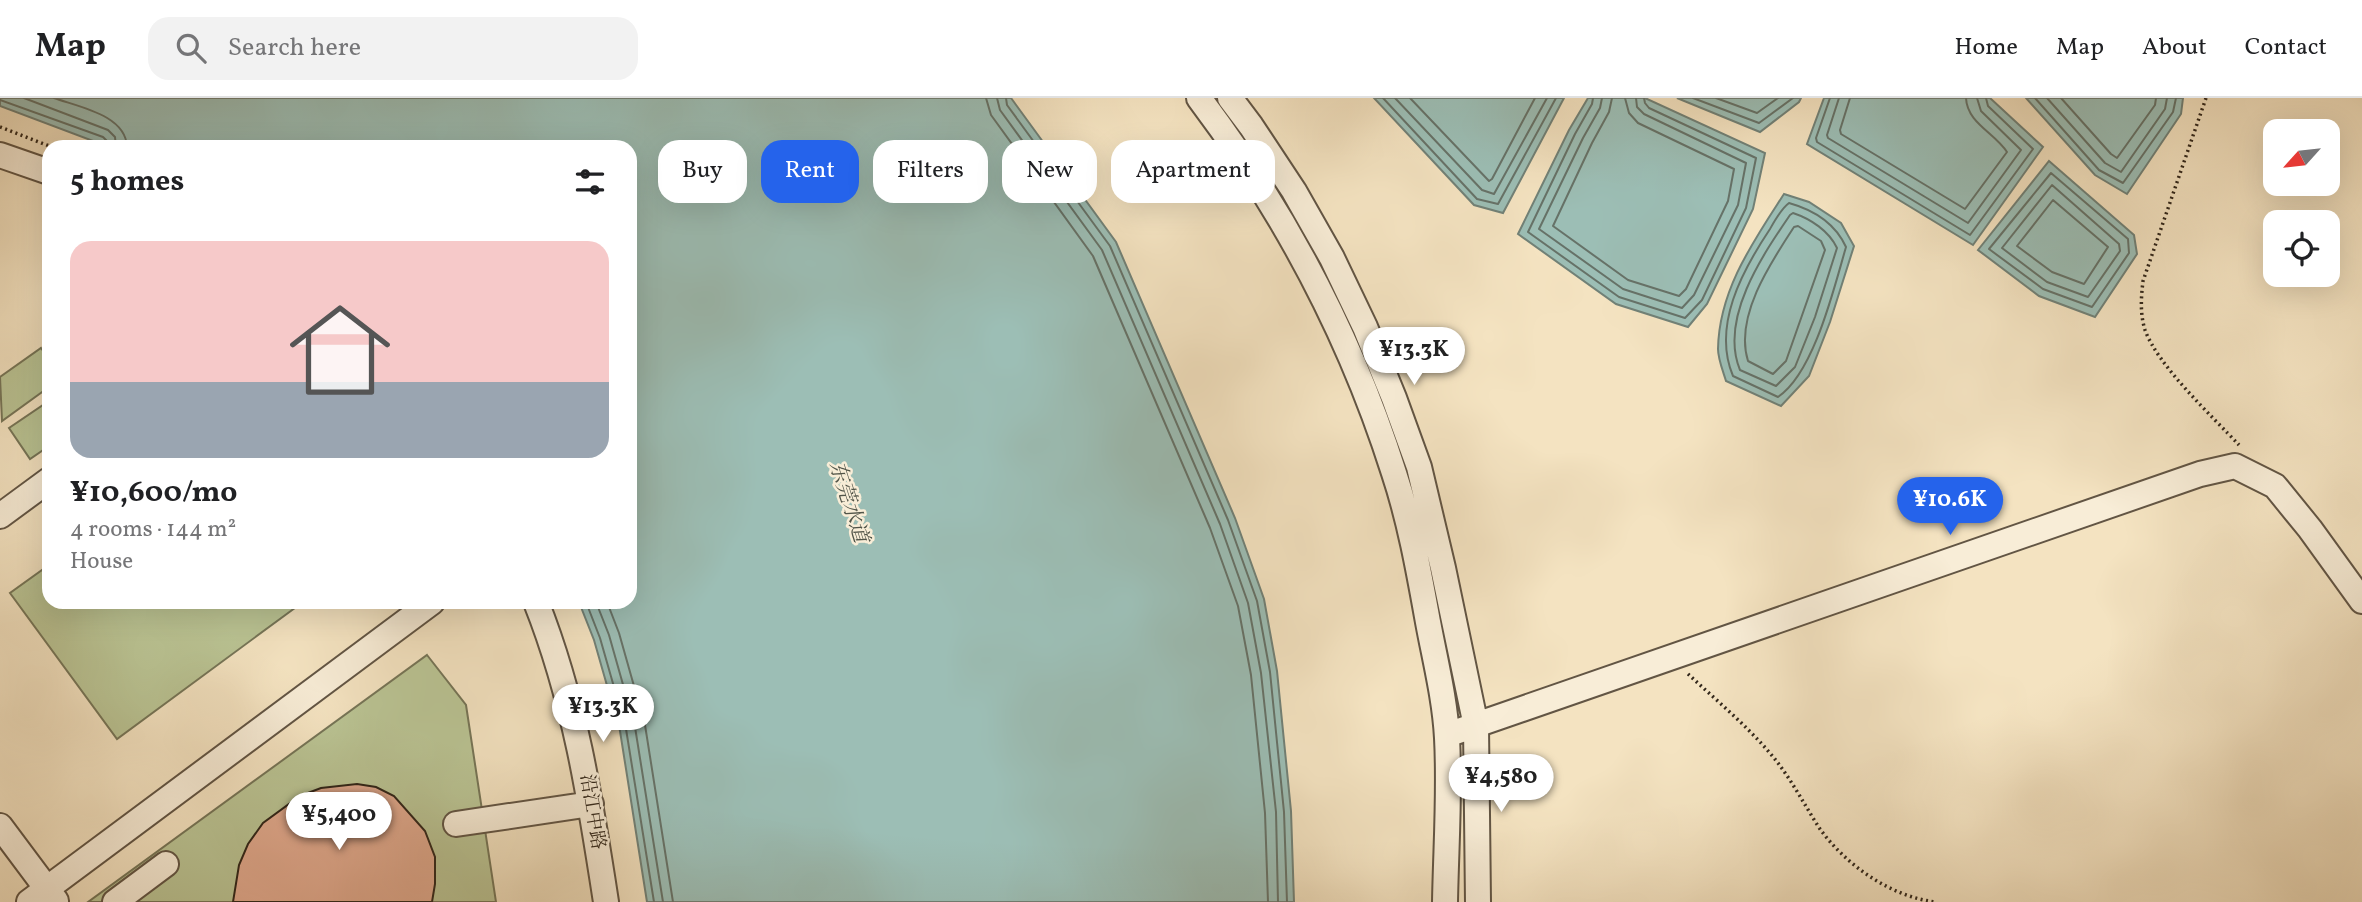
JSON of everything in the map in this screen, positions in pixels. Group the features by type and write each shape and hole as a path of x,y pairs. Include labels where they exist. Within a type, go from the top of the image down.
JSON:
{"street":[{"path":"1199,98 1272,204 1309,269 1342,337 1395,474 1416,557 1447,736 1445,902"},
{"path":"1230,98 1294,191 1332,258 1365,327 1394,398 1422,480 1476,726 1478,902"},
{"path":"0,155 42,170"},
{"path":"1447,736 2200,474 2235,466 2275,486 2311,529 2362,601"},
{"path":"0,516 42,485"},
{"path":"0,826 44,898 423,609"},
{"name":"沿江中路","path":"538,609 574,719 591,804 606,902"},
{"path":"456,824 591,804"},
{"path":"116,902 166,864"}],"path":[{"path":"2206,98 2143,281 2141,305 2145,328 2155,350 2240,447"},
{"path":"0,127 42,143"},
{"path":"1671,659 1769,751 1820,829 1842,854 1868,875 1898,891 1936,902"}],"green space":[{"path":"42,349 42,392 2,421 0,377"},
{"path":"42,406 42,451 30,459 9,428"},
{"path":"42,570 42,609 293,609 117,739 10,593"},
{"path":"427,655 466,705 496,902 88,902"}],"water":[{"name":"东莞水道","path":"0,98 1011,98 1042,140 1002,140 1002,203 1088,203 1116,242 1235,518 1264,599 1277,671 1291,811 1294,902 647,902 620,731 594,640 582,609 637,609 637,140 90,140 0,106"},
{"path":"1374,98 1564,98 1503,213 1474,205"},
{"path":"1588,98 1645,98 1765,153 1753,209 1707,304 1688,327 1616,304 1518,234 1569,130"},
{"path":"1677,98 1801,98 1760,132"},
{"path":"1824,98 1990,98 2043,147 1973,245 1807,144"},
{"path":"2026,98 2183,98 2181,114 2127,194 2095,175"},
{"path":"2049,161 2134,235 2137,254 2095,317 2039,296 1978,250"},
{"path":"1784,194 1809,202 1841,223 1854,246 1830,322 1809,376 1781,406 1726,381 1718,349 1724,307 1731,287 1750,249"}],"building":[{"path":"357,784 376,787 394,796 425,831 435,857 432,902 233,902 239,865 248,844 263,823 300,796 321,788"}]}
